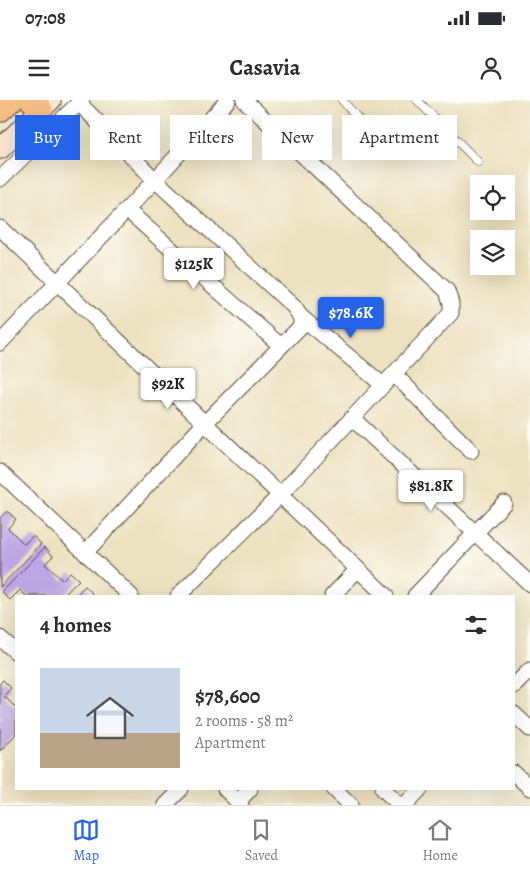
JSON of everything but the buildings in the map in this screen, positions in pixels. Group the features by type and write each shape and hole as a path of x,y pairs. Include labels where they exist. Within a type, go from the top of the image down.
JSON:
{"main road":[{"path":"0,111 12,100"},
{"path":"0,149 41,103"}],"street":[{"path":"0,343 155,180 228,100"},
{"path":"181,595 280,496 451,313 451,303 447,291 244,100"},
{"path":"0,179 81,102 155,180 294,306 300,316 302,325 204,424 85,553"},
{"path":"126,210 281,346"},
{"path":"0,228 385,595"},
{"path":"300,316 383,386"},
{"path":"394,374 471,451"},
{"path":"352,418 530,584"},
{"path":"0,472 130,595"},
{"path":"416,595 504,503"},
{"path":"333,595 357,570"},
{"path":"0,638 15,651"},
{"path":"515,685 530,670"},
{"path":"515,715 530,729"},
{"path":"515,773 530,788"},
{"path":"226,790 240,803 249,790"},
{"path":"335,790 351,805"},
{"path":"384,790 400,805"},
{"path":"405,805 419,790"}],"lane":[{"path":"342,100 356,115"},
{"path":"417,100 432,115"},
{"path":"457,141 478,162"}]}
